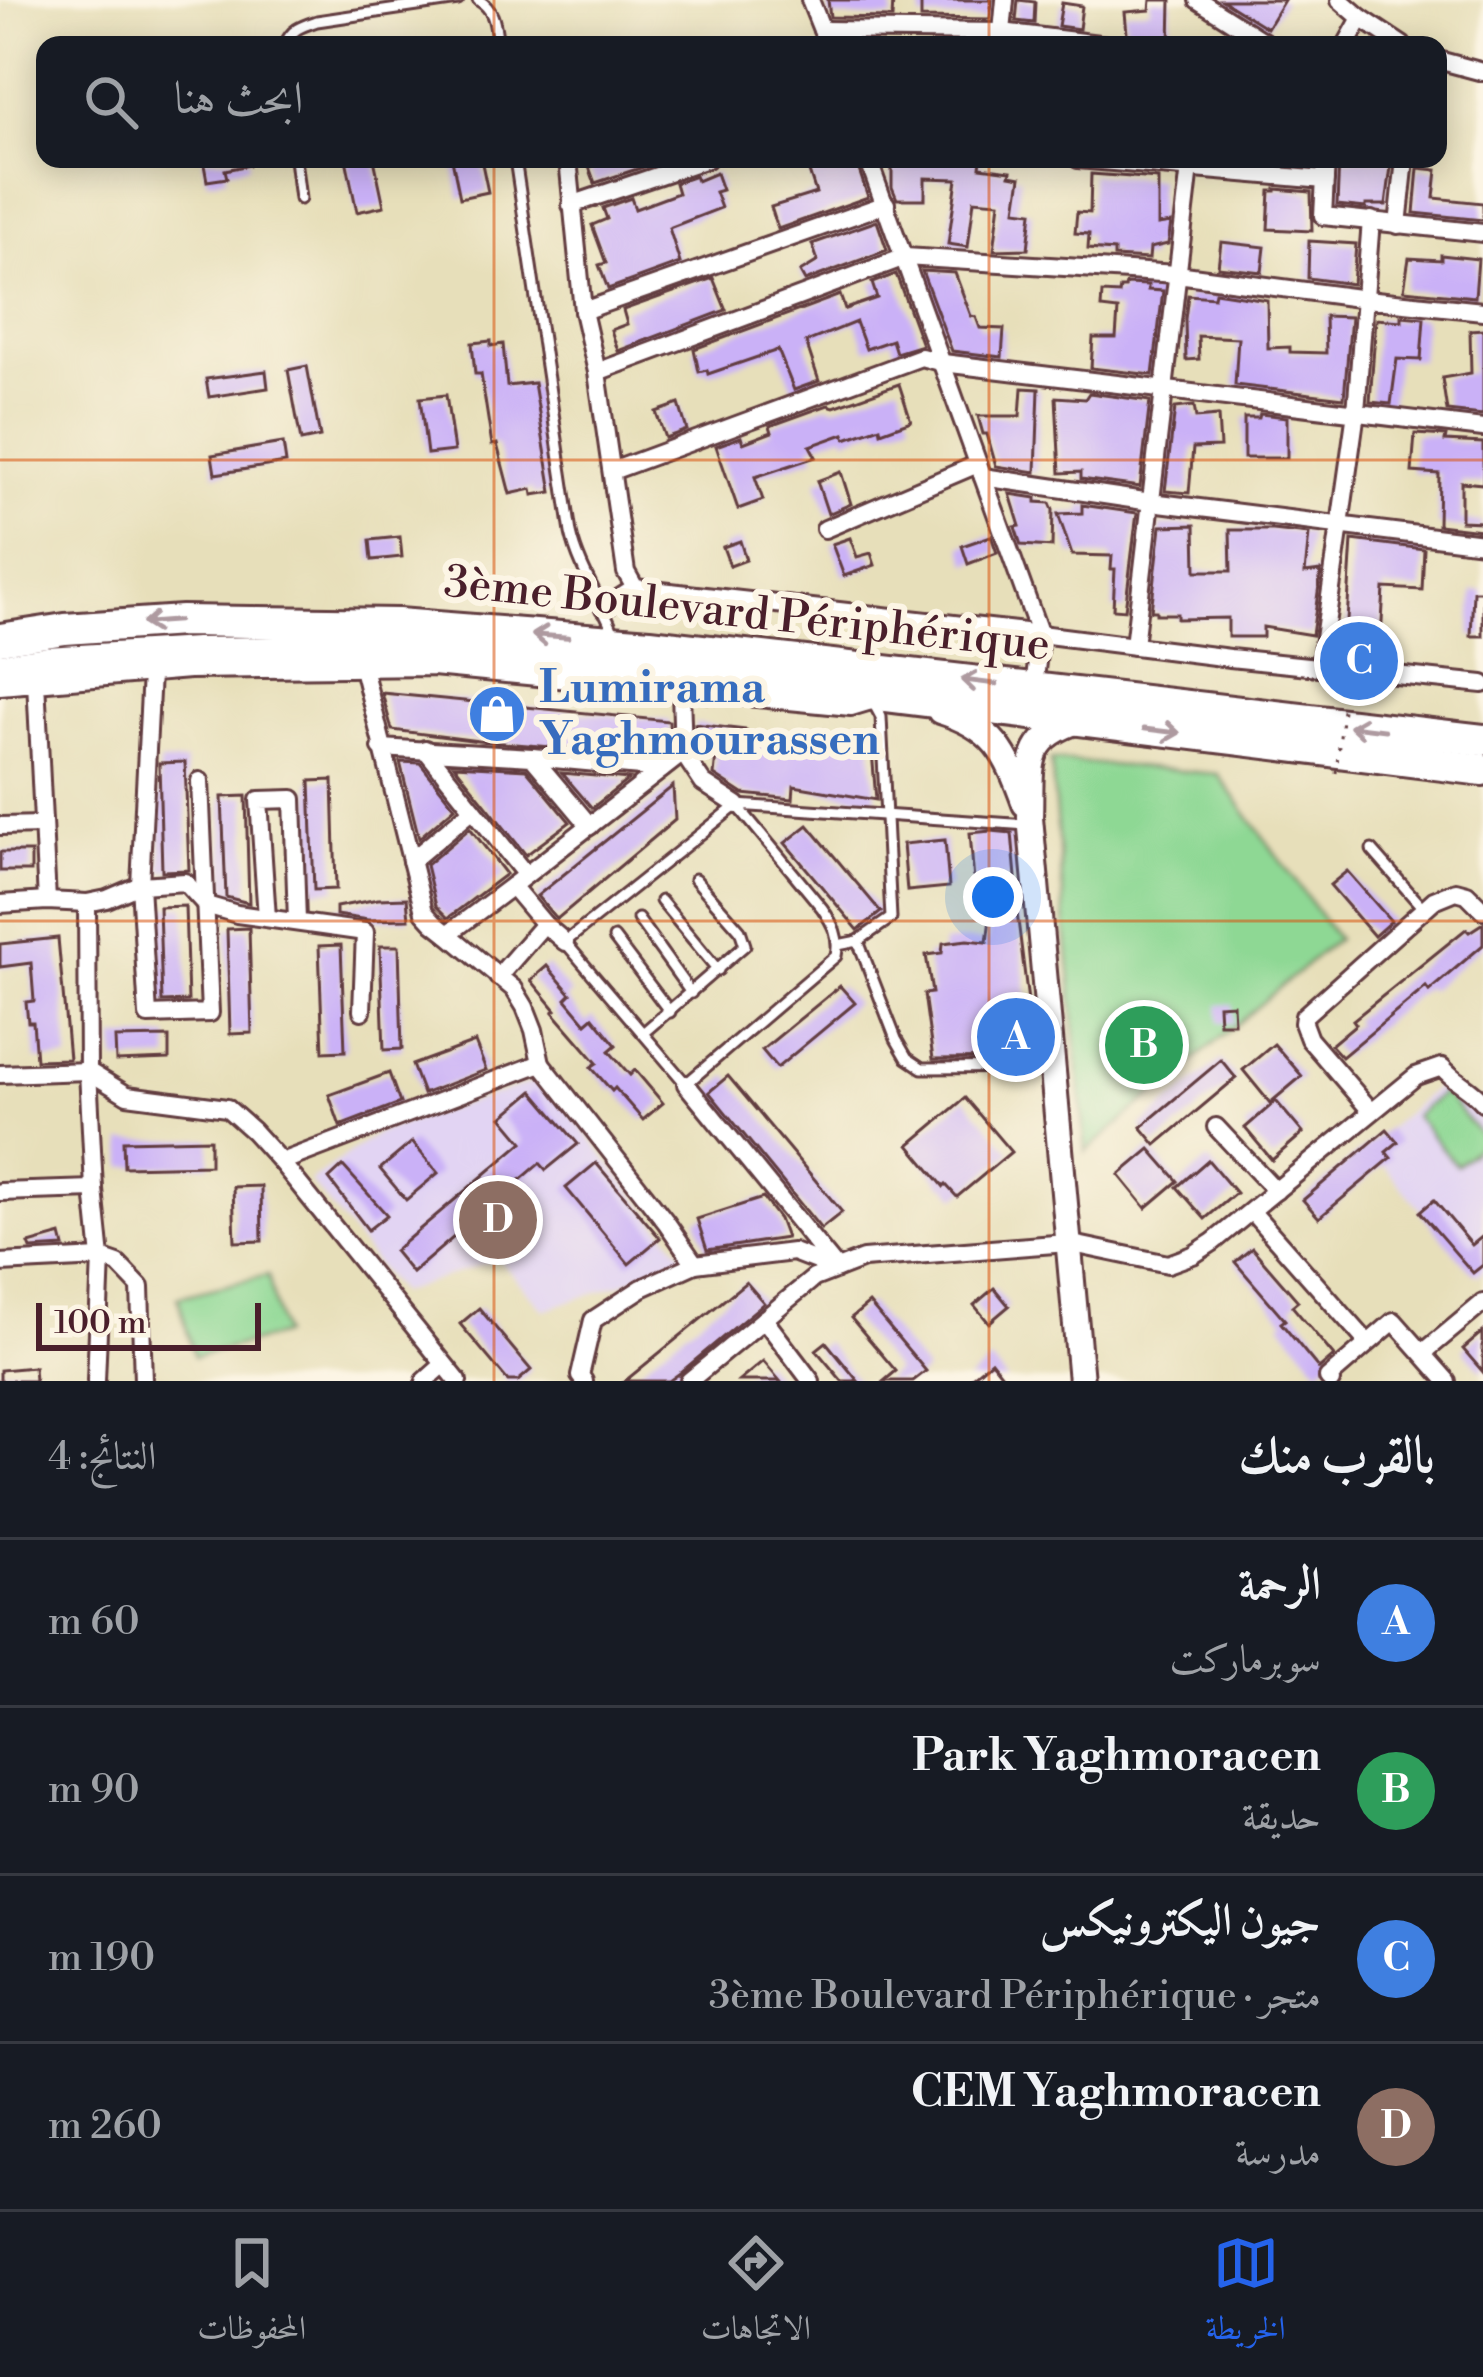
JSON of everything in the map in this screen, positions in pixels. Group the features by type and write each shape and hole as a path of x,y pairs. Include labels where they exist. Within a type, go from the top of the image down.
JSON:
{"highway":[{"name":"3ème Boulevard Périphérique","path":"0,639 182,621 398,624 616,641 1384,730 1448,750 1483,770"},
{"name":"3ème Boulevard Périphérique","path":"0,669 197,653 417,650 700,673 1079,721 1448,750 1483,740"},
{"path":"1483,730 1448,750 1483,782"}],"main road":[{"path":"876,698 962,718 988,733 1006,757 1031,821"},
{"path":"1079,721 1056,728 1036,748 1031,821 1081,1381"}],"street":[{"path":"810,0 825,36"},
{"path":"1002,32 1005,0"},
{"path":"1198,0 1255,36"},
{"path":"1340,0 1388,36"},
{"path":"1351,36 1361,18"},
{"path":"860,36 1002,32 1034,36"},
{"path":"1447,62 1483,72"},
{"path":"569,168 584,311 626,572 635,588"},
{"path":"571,206 681,168"},
{"path":"872,168 1040,635 1034,688"},
{"path":"1134,646 1191,168"},
{"path":"1224,168 1325,180"},
{"path":"1326,168 1323,216 1483,233"},
{"path":"1398,225 1404,168"},
{"path":"584,311 886,204"},
{"path":"1320,667 1356,412 1371,220"},
{"path":"597,372 905,257 1178,274 1483,311"},
{"path":"613,471 921,357 1163,392 1483,428"},
{"path":"825,529 981,470 1150,502 1483,543"},
{"path":"604,608 635,588 1483,684"},
{"path":"363,668 424,912 514,989 534,1030 541,1064 695,1264"},
{"path":"0,686 151,673 434,668 851,707 876,698"},
{"path":"151,673 140,885 148,1016 210,1013 200,781"},
{"path":"36,681 47,901"},
{"path":"681,692 682,753 704,783 737,805"},
{"path":"381,748 662,769"},
{"path":"425,749 473,809 544,924 565,942"},
{"path":"448,934 682,753"},
{"path":"532,757 590,826"},
{"path":"267,918 259,800 293,799 297,922"},
{"path":"411,861 473,809"},
{"path":"0,826 44,825"},
{"path":"0,904 87,903 140,885 184,882 206,905 364,932 362,1011"},
{"path":"1371,1111 1309,1040 1304,1016 1423,908 1448,892 1467,894 1483,910"},
{"path":"87,903 88,1071 101,1258 96,1381"},
{"path":"498,977 544,924"},
{"path":"280,1162 541,1064"},
{"path":"689,1381 814,1278 863,1259 1068,1243 1168,1264 1193,1255 1252,1211 1416,1076 1442,1067 1483,1102"},
{"path":"0,1074 88,1071 127,1095 227,1108 280,1162 458,1381"},
{"path":"686,1084 837,1269"},
{"path":"1216,1127 1276,1191"},
{"path":"0,1192 94,1189"},
{"path":"1252,1211 1367,1342"},
{"path":"584,1381 580,1376 593,1320 642,1288 695,1264 793,1252 837,1269"},
{"path":"0,1263 101,1258 118,1264 140,1287 143,1381"},
{"path":"1423,1353 1483,1303"},
{"path":"764,1319 811,1381"},
{"path":"1331,1381 1328,1378 1394,1321 1447,1381"},
{"path":"425,1381 443,1365"}],"lane":[{"path":"289,36 317,21 458,0"},
{"path":"478,0 492,12 496,36"},
{"path":"296,168 300,200"},
{"path":"516,168 577,558 616,641"},
{"path":"838,945 858,941 892,918 876,698"},
{"path":"737,805 834,926 836,956 686,1084 565,942 737,805 887,818 1031,821"},
{"path":"1372,850 1423,908"},
{"path":"643,1033 745,945 740,930 695,879"},
{"path":"661,901 718,970"},
{"path":"638,919 691,993"},
{"path":"614,938 670,1012"},
{"path":"858,941 896,1040 907,1058 922,1068 1052,1067"}],"path":[{"path":"1336,773 1343,710"}],"shaded area":[{"path":"543,1079 688,1261 544,1310 498,1259 399,1293 310,1181 379,1132"},
{"path":"1446,1079 1483,1123 1483,1271 1477,1276 1367,1146"}],"green space":[{"path":"1051,760 1218,774 1337,939 1086,1152"},
{"path":"1443,1092 1483,1138 1456,1165 1415,1116"},
{"path":"268,1275 282,1335 194,1357 178,1297"}],"building":[{"path":"828,0 893,0 892,18 830,17"},
{"path":"921,0 992,0 990,19 921,18"},
{"path":"1018,0 1035,2 1034,23 1016,21"},
{"path":"1151,0 1171,0 1170,36 1127,36 1125,12 1150,10"},
{"path":"1222,0 1284,0 1267,28"},
{"path":"1062,3 1082,6 1079,29 1058,26"},
{"path":"205,168 235,168 225,170 227,178 207,181"},
{"path":"348,168 376,168 384,206 357,212"},
{"path":"454,168 483,168 488,192 460,198"},
{"path":"589,168 640,168 595,183"},
{"path":"808,168 858,168 868,197 778,229 771,207 816,193"},
{"path":"892,168 1011,171 1010,175 1021,177 1016,210 1032,212 1028,249 994,250 1000,202 974,200 968,247 948,244 957,179 925,178 925,199 897,199"},
{"path":"1339,168 1391,168 1386,205 1337,205"},
{"path":"1418,168 1437,170 1434,198 1483,203 1483,220 1414,213"},
{"path":"716,173 722,190 715,192 721,208 669,228 680,263 608,289 599,265 606,263 592,225 607,219 603,208 631,198 635,209 678,193 675,183"},
{"path":"1091,174 1158,179 1158,225 1171,223 1168,244 1150,248 1149,259 1114,257 1114,251 1088,249 1089,234 1075,233 1077,212 1090,213"},
{"path":"1270,191 1311,192 1312,231 1268,229"},
{"path":"877,221 887,250 805,281 800,272 818,261 812,244"},
{"path":"1309,241 1356,244 1353,284 1308,278"},
{"path":"1221,242 1265,247 1262,272 1218,267"},
{"path":"1441,255 1478,259 1475,297 1404,290 1409,258 1441,260"},
{"path":"922,271 955,273 980,328 1004,329 1002,357 952,351"},
{"path":"896,274 922,345 896,353 892,340 866,349 856,322 806,342 819,381 794,390 778,350 708,374 707,370 699,372 694,349 840,295 845,309 877,298 872,283"},
{"path":"713,278 726,310 618,351 611,330 627,324 623,310"},
{"path":"1126,284 1163,291 1153,375 1091,368 1093,338 1116,338 1118,310 1101,308 1102,293 1119,294"},
{"path":"1215,292 1267,300 1268,348 1326,353 1325,316 1351,317 1344,398 1235,385 1238,338 1198,336 1199,359 1186,360 1188,295 1214,297"},
{"path":"1402,316 1424,318 1421,360 1397,359 1391,404 1370,402 1376,319 1402,321"},
{"path":"1483,329 1483,415 1447,411 1442,378 1471,373 1470,330"},
{"path":"491,341 491,346 503,344 507,386 534,383 552,492 533,495 532,489 510,494 497,444 492,445 481,374 475,374 472,343"},
{"path":"307,366 320,437 301,441 288,370"},
{"path":"266,371 268,388 209,397 206,379"},
{"path":"899,384 911,421 810,446 816,457 755,477 763,500 738,509 716,446 741,437 743,443 772,432 770,426"},
{"path":"1022,388 1039,389 1036,472 996,466 978,416 1020,416"},
{"path":"1089,393 1150,401 1140,487 1081,479 1081,472 1060,473 1056,397 1085,399"},
{"path":"446,395 454,451 427,454 420,398"},
{"path":"679,404 687,430 665,438 656,412"},
{"path":"1194,406 1196,418 1218,416 1220,447 1193,448 1189,493 1165,491 1175,408"},
{"path":"1260,414 1287,417 1287,458 1244,458 1244,418 1259,418"},
{"path":"1415,434 1483,443 1483,484 1461,482 1461,521 1481,522 1481,530 1438,525 1439,474 1412,472"},
{"path":"283,443 286,463 215,474 212,455"},
{"path":"841,472 851,504 828,514 817,481"},
{"path":"1010,494 1050,503 1052,547 1021,545"},
{"path":"1082,505 1137,513 1125,610 1113,609 1112,556 1072,555 1058,514 1082,513"},
{"path":"1195,525 1196,571 1231,571 1230,530 1309,534 1305,573 1321,571 1312,635 1263,627 1263,637 1228,637 1228,618 1177,619 1177,614 1151,611 1161,526"},
{"path":"991,536 997,553 968,564 962,546"},
{"path":"400,537 402,557 372,560 370,540"},
{"path":"850,538 857,557 871,553 875,565 844,576 832,544"},
{"path":"1352,540 1424,549 1422,590 1384,588 1381,639 1346,637"},
{"path":"740,541 746,560 730,566 723,547"},
{"path":"1473,591 1483,591 1483,636 1471,636"},
{"path":"382,693 669,721 670,747 659,756 392,730"},
{"path":"695,724 811,741 812,732 871,739 876,800 794,786 793,799 743,794 714,775 716,755 696,749"},
{"path":"185,762 189,870 162,871 159,763"},
{"path":"400,762 420,763 455,807 419,838"},
{"path":"454,765 526,769 570,822 526,855"},
{"path":"562,773 629,779 592,808"},
{"path":"333,780 336,889 314,890 310,781"},
{"path":"673,786 675,820 557,919 537,896"},
{"path":"246,796 249,903 226,897 222,797"},
{"path":"808,825 881,912 858,930 785,843"},
{"path":"470,828 506,874 448,918 436,906 426,865"},
{"path":"970,833 1012,833 1016,877 974,881"},
{"path":"945,840 949,887 907,891 903,844"},
{"path":"0,852 31,852 31,871 0,871"},
{"path":"1347,871 1391,921 1374,936 1330,885"},
{"path":"407,898 409,919 336,915 336,907"},
{"path":"185,906 188,1001 162,1002 159,907"},
{"path":"991,911 1017,912 1035,1058 933,1059 924,994 932,993 926,955 942,953 943,943 987,942"},
{"path":"1483,923 1483,945 1429,991 1426,987 1342,1057 1331,1045 1356,1024 1353,1020 1466,929 1469,932"},
{"path":"249,928 252,1033 230,1034 227,929"},
{"path":"58,938 69,1059 36,1060 26,1002 34,1001 31,963 0,967 0,944"},
{"path":"341,945 345,1051 323,1052 319,946"},
{"path":"380,946 399,946 402,1049 384,1050"},
{"path":"547,966 571,994 566,999 586,1023 593,1017 616,1045 609,1051 630,1075 635,1070 663,1103 643,1120 591,1067 597,1063 531,980"},
{"path":"840,986 855,1003 777,1068 762,1050"},
{"path":"1233,1004 1234,1023 1219,1023 1218,1005"},
{"path":"169,1037 169,1059 116,1061 115,1038"},
{"path":"475,1042 486,1070 423,1094 412,1065"},
{"path":"1274,1044 1302,1076 1270,1103 1243,1070"},
{"path":"1221,1060 1236,1078 1156,1145 1141,1127"},
{"path":"389,1073 400,1103 340,1126 329,1095"},
{"path":"728,1076 842,1212 821,1229 709,1092"},
{"path":"533,1091 578,1144 546,1170 540,1163 412,1273 394,1251 523,1142 502,1117"},
{"path":"965,1098 1011,1152 957,1197 909,1145"},
{"path":"1276,1101 1303,1133 1272,1160 1245,1128"},
{"path":"1387,1129 1398,1142 1386,1152 1391,1158 1319,1218 1303,1200"},
{"path":"210,1139 210,1165 124,1167 123,1141"},
{"path":"412,1142 438,1173 406,1200 380,1169"},
{"path":"1150,1149 1178,1181 1146,1208 1119,1175"},
{"path":"1208,1160 1236,1193 1205,1219 1177,1187"},
{"path":"596,1163 660,1238 629,1264 566,1188"},
{"path":"343,1166 387,1215 368,1230 329,1179"},
{"path":"261,1186 262,1241 235,1242 233,1187"},
{"path":"763,1198 786,1238 707,1250 697,1219"},
{"path":"1434,1200 1472,1245 1483,1236 1483,1265 1473,1273 1420,1212"},
{"path":"521,1216 533,1231 516,1246 503,1232"},
{"path":"61,1235 64,1247 31,1249 29,1244"},
{"path":"1252,1248 1298,1301 1292,1306 1334,1356 1319,1369 1235,1262"},
{"path":"746,1282 764,1303 680,1373 669,1381 625,1381"},
{"path":"994,1288 1009,1306 989,1323 974,1305"},
{"path":"869,1303 926,1371 913,1381 884,1381 896,1371 851,1318"},
{"path":"479,1308 531,1370 518,1381 508,1381 460,1324"},
{"path":"1483,1332 1483,1372 1463,1349"},
{"path":"826,1342 858,1381 842,1381 816,1350"},
{"path":"763,1361 780,1381 739,1381"},
{"path":"991,1361 1007,1381 967,1381"},
{"path":"34,1367 35,1381 0,1381 0,1370"}],"place":[{"name":"جيون اليكترونيكس","path":"1359,661"},
{"name":"Lumirama Yaghmourassen","path":"497,714"},
{"name":"الرحمة","path":"1016,1037"},
{"name":"Park Yaghmoracen","path":"1144,1045"},
{"name":"CEM Yaghmoracen","path":"498,1220"}]}
